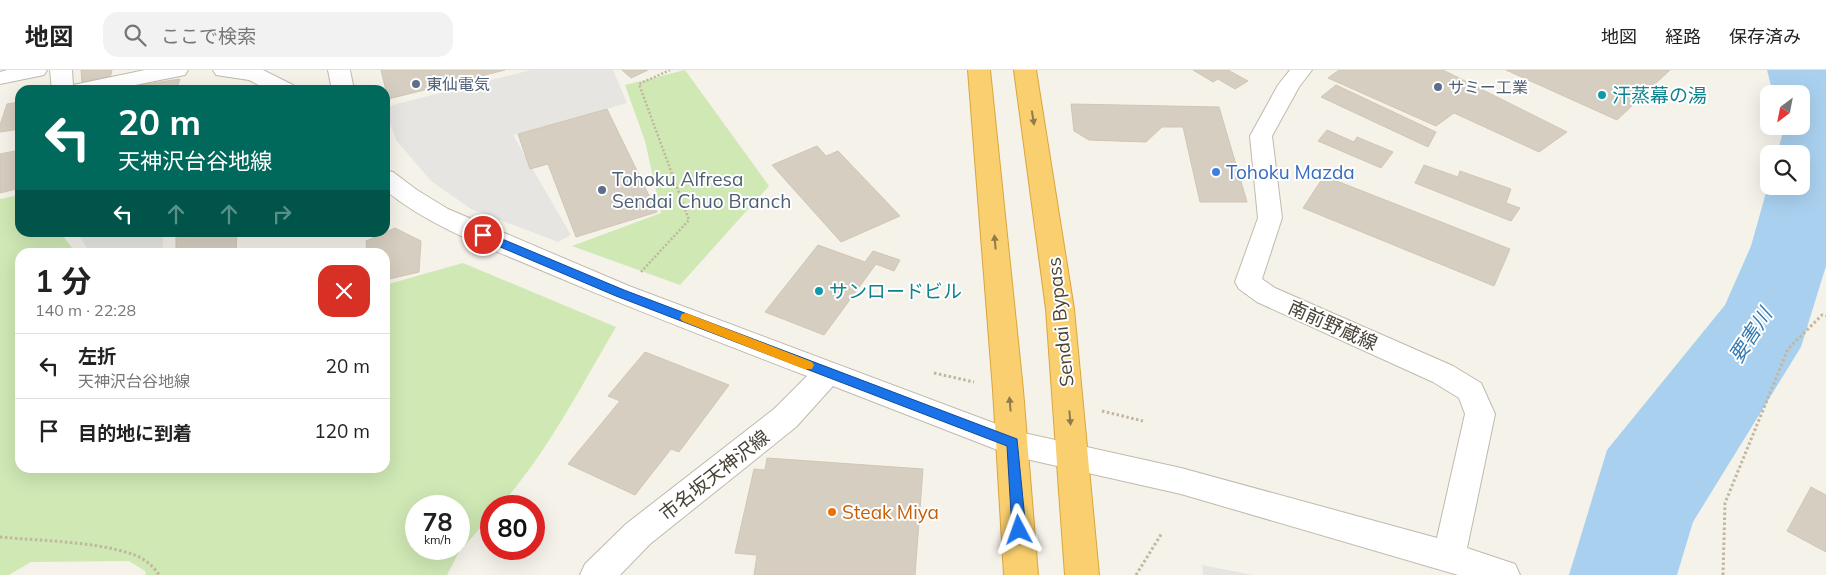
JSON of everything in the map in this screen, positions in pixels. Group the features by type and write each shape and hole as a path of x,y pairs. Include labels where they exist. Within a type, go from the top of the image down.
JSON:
{"highway":[{"path":"979,70 1013,443 1021,575"},
{"name":"Sendai Bypass","path":"1025,70 1060,309 1082,575"}],"street":[{"path":"0,78 36,70"},
{"path":"61,70 62,85"},
{"path":"124,85 177,70"},
{"path":"224,70 254,74 275,85"},
{"path":"339,70 342,85"},
{"name":"南前野蔵線","path":"1301,70 1289,85 1261,136 1270,218 1248,282 1266,295 1443,374 1471,391 1480,414 1449,557"},
{"path":"390,182 438,215 620,293 1013,443 1181,481 1449,557 1495,572"},
{"name":"市名坂天神沢線","path":"596,575 638,534 785,418 828,373"}],"path":[{"path":"637,275 689,220 640,84 670,70"},
{"path":"1723,575 1725,503 1788,349 1822,315 1826,316"},
{"path":"1136,575 1162,533"},
{"path":"0,538 104,547 134,554 155,568 159,575"}],"green space":[{"path":"685,70 769,186 680,285 572,246 661,213 645,141 625,85"},
{"path":"15,196 15,237 64,237 72,248 15,248 15,473 390,473 390,284 463,263 616,327 562,420 517,486 509,495 480,495 480,528 470,540 470,495 405,495 405,560 455,560 447,575 146,575 145,571 129,561 31,562 9,575 0,575 0,199"}],"shaded area":[{"path":"531,70 613,70 627,103 513,135 571,235 558,242 471,209 431,181 396,140 390,123 390,106"},
{"path":"80,237 164,237 162,248 87,248"},
{"path":"1202,565 1253,575 1203,575"}],"water":[{"name":"要害川","path":"1767,70 1826,70 1826,266 1801,347 1693,522 1677,575 1569,575 1607,450 1725,305 1751,246 1765,195 1810,195 1810,145 1779,145 1782,135 1810,135 1810,85 1771,85"}],"building":[{"path":"81,70 112,70 110,78 82,83"},
{"name":"東仙電気","path":"381,70 505,70 390,99 390,85 385,85"},
{"path":"622,70 648,70 631,78"},
{"path":"1193,70 1228,70 1248,81 1235,89 1218,79 1213,82"},
{"path":"1339,70 1443,70 1567,132 1539,152 1454,113 1436,126 1328,78"},
{"name":"汗蒸幕の湯","path":"1506,70 1670,70 1617,120"},
{"path":"180,79 178,85 140,85"},
{"path":"1336,85 1436,132 1428,147 1321,97"},
{"path":"15,103 15,130 0,132 0,125 7,104"},
{"name":"Tohoku Mazda","path":"1071,104 1219,107 1247,202 1200,202 1183,127 1162,127 1146,142 1089,140 1074,131"},
{"name":"Tohoku Alfresa Sendai Chuo Branch","path":"607,109 657,212 576,237 548,164 530,169 518,134"},
{"path":"1327,130 1354,142 1357,137 1393,152 1381,168 1318,141"},
{"path":"817,146 826,156 838,151 900,216 841,242 772,165"},
{"path":"15,151 15,189 0,193 0,154"},
{"path":"1424,165 1458,177 1460,171 1511,189 1506,203 1520,208 1511,221 1415,183"},
{"path":"1324,176 1510,249 1494,286 1303,208"},
{"path":"395,228 421,241 419,272 390,279 390,248 367,248 366,241 375,237 390,237 390,230"},
{"path":"176,237 237,237 236,248 176,248"},
{"name":"サンロードビル","path":"818,245 865,262 873,251 900,260 894,271 876,264 824,335 765,312"},
{"path":"645,352 729,385 679,452 671,449 635,495 568,464 620,401 608,396"},
{"name":"Steak Miya","path":"767,458 923,469 915,575 754,575 757,555 735,553 754,469 765,470"},
{"path":"1811,487 1826,495 1826,552 1787,531"}],"slow traffic":[{"path":"686,318 808,365"}],"place":[{"name":"東仙電気","path":"416,84"},
{"name":"サミー工業","path":"1438,87"},
{"name":"汗蒸幕の湯","path":"1602,95"},
{"name":"Tohoku Mazda","path":"1216,172"},
{"name":"Tohoku Alfresa Sendai Chuo Branch","path":"602,190"},
{"name":"サンロードビル","path":"819,291"},
{"name":"Steak Miya","path":"832,512"}],"route":[{"path":"483,235 620,293 1013,443 1019,530"}]}
